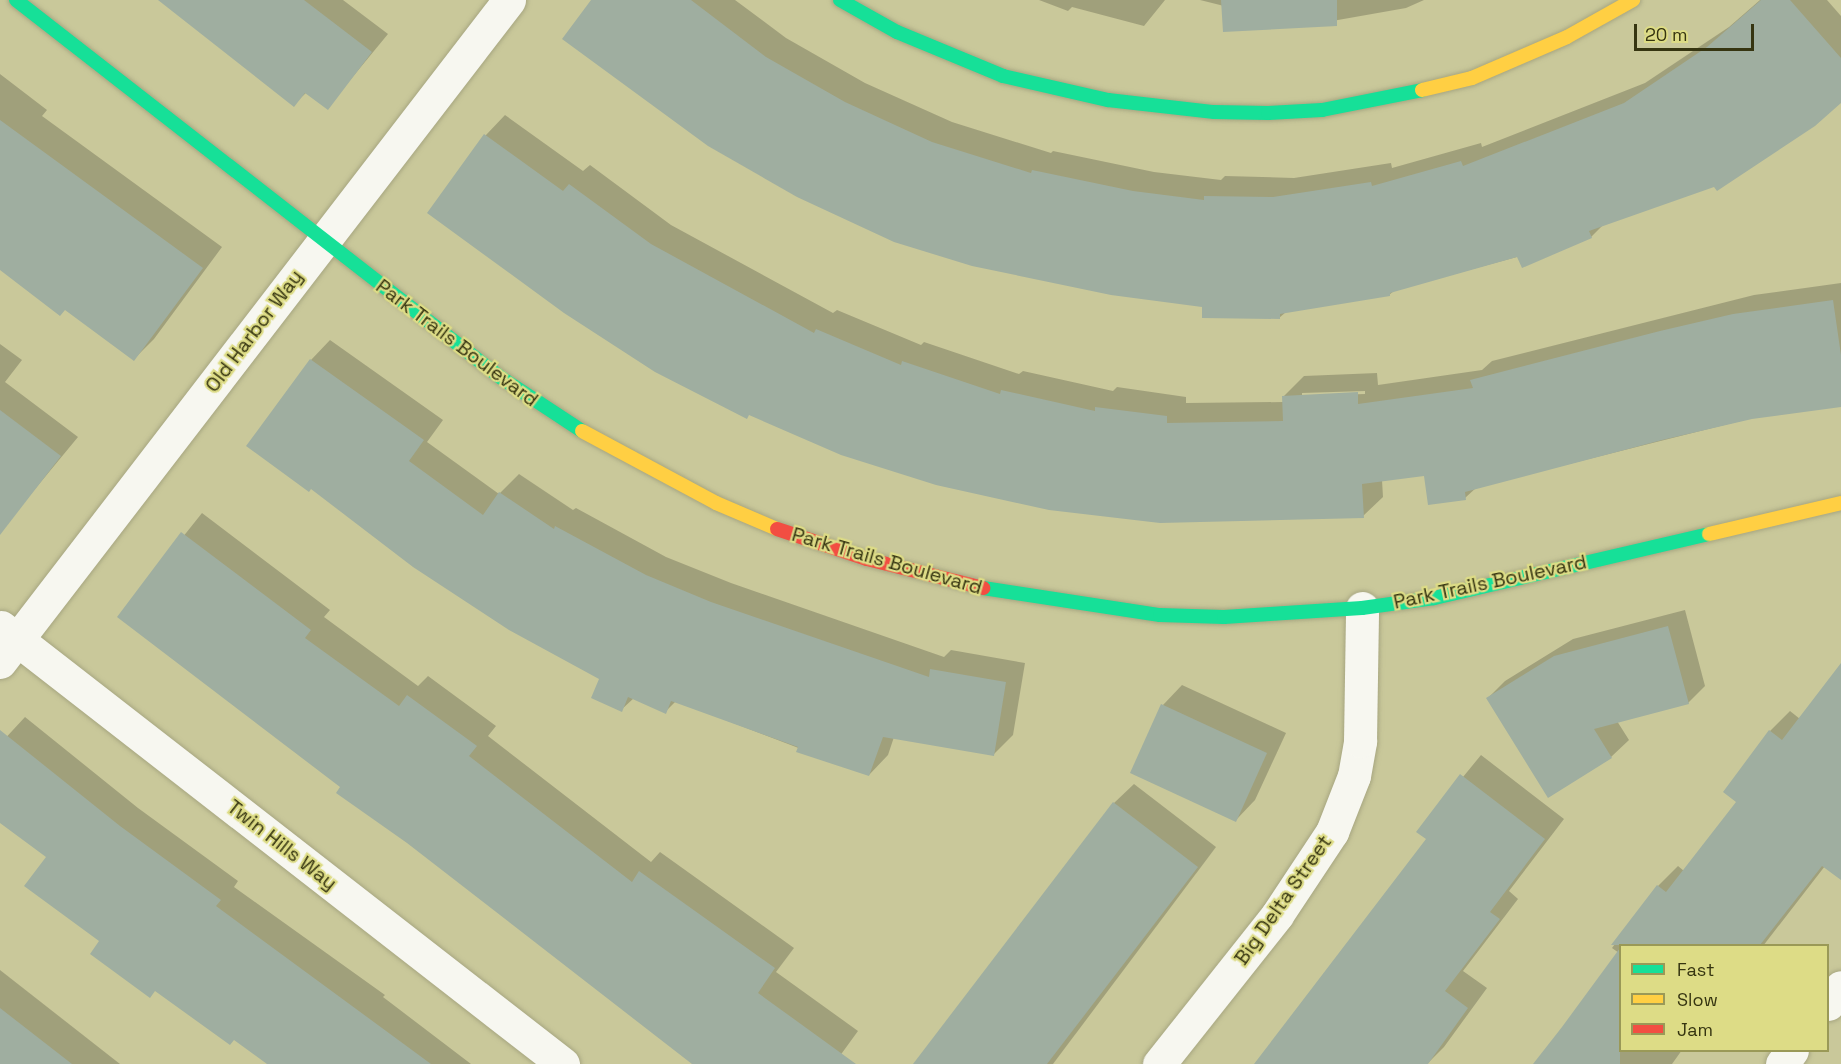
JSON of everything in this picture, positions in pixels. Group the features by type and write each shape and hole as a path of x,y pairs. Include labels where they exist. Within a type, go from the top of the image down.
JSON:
{"street":[{"name":"Park Trails Boulevard","path":"16,0 322,241 500,377 573,426 696,494 790,534 939,579 1086,607 1224,617 1362,608 1485,587 1841,502"},
{"name":"Old Harbor Way","path":"6,642 509,0"},
{"path":"840,0 897,32 1003,76 1108,100 1214,112 1268,113 1367,103 1472,78 1558,41 1633,0"},
{"name":"Big Delta Street","path":"1159,1064 1277,915 1332,832 1354,776 1360,741 1362,608"},
{"name":"Twin Hills Way","path":"6,642 563,1064"},
{"path":"1829,1002 1841,987"}],"building":[{"path":"158,0 304,0 372,52 328,110 305,93 294,107"},
{"path":"591,0 691,0 766,57 845,102 932,142 1031,173 1032,170 1133,191 1204,200 1204,196 1273,197 1371,182 1372,186 1461,161 1463,166 1624,103 1707,47 1761,0 1790,0 1841,58 1841,103 1815,126 1717,191 1714,187 1589,231 1592,238 1522,268 1517,257 1390,293 1390,296 1280,314 1280,319 1202,318 1202,307 1111,295 972,266 894,242 797,197 708,146 562,39"},
{"path":"1221,0 1337,0 1337,26 1223,32"},
{"path":"0,120 203,268 134,361 65,310 60,316 0,270"},
{"path":"484,134 563,191 569,184 651,244 814,333 816,329 901,365 902,361 1000,394 1001,390 1095,411 1095,407 1167,416 1167,423 1283,421 1282,396 1358,392 1358,404 1473,388 1470,380 1660,331 1733,314 1833,300 1841,355 1841,407 1752,419 1662,440 1465,492 1466,500 1428,505 1424,476 1362,484 1364,518 1160,523 1049,510 936,485 841,455 749,415 747,419 655,372 564,313 427,213"},
{"path":"310,359 424,440 409,461 483,515 499,492 554,529 555,526 646,575 711,602 929,677 930,669 1006,682 994,756 883,737 869,776 796,752 798,747 671,701 666,714 628,697 622,712 591,698 599,679 509,630 413,567 311,489 309,492 246,446"},
{"path":"0,410 61,456 0,535"},
{"path":"181,532 311,630 305,638 399,706 407,695 477,746 469,756 632,882 639,871 775,968 758,993 856,1064 692,1064 407,843 336,793 340,787 117,617"},
{"path":"1668,626 1689,704 1594,729 1612,758 1548,798 1486,698 1554,656"},
{"path":"1841,663 1841,880 1822,866 1761,944 1611,945 1657,885 1666,892 1736,802 1723,792 1769,730 1782,740"},
{"path":"1161,704 1267,753 1236,822 1130,773"},
{"path":"0,730 120,826 221,900 216,906 431,1064 267,1064 234,1040 230,1045 155,991 150,998 90,954 99,941 24,886 46,857 0,823"},
{"path":"1460,774 1545,839 1490,912 1500,919 1445,991 1468,1008 1428,1064 1254,1064 1426,839 1416,832"},
{"path":"1113,802 1198,867 1047,1064 913,1064"},
{"path":"1619,949 1620,1064 1533,1064"},
{"path":"0,1008 72,1064 0,1064"}],"traffic: fast":[{"path":"16,0 500,377 582,431"},
{"path":"840,0 897,32 1003,76 1108,100 1214,112 1268,113 1322,110 1422,90"},
{"path":"983,588 1160,615 1224,617 1362,608 1434,598 1709,534"}],"traffic: slow":[{"path":"1422,90 1472,78 1567,37 1633,0"},
{"path":"582,431 716,503 777,529"},
{"path":"1709,534 1841,503"}],"traffic: jam":[{"path":"777,529 867,559 983,588"}]}
